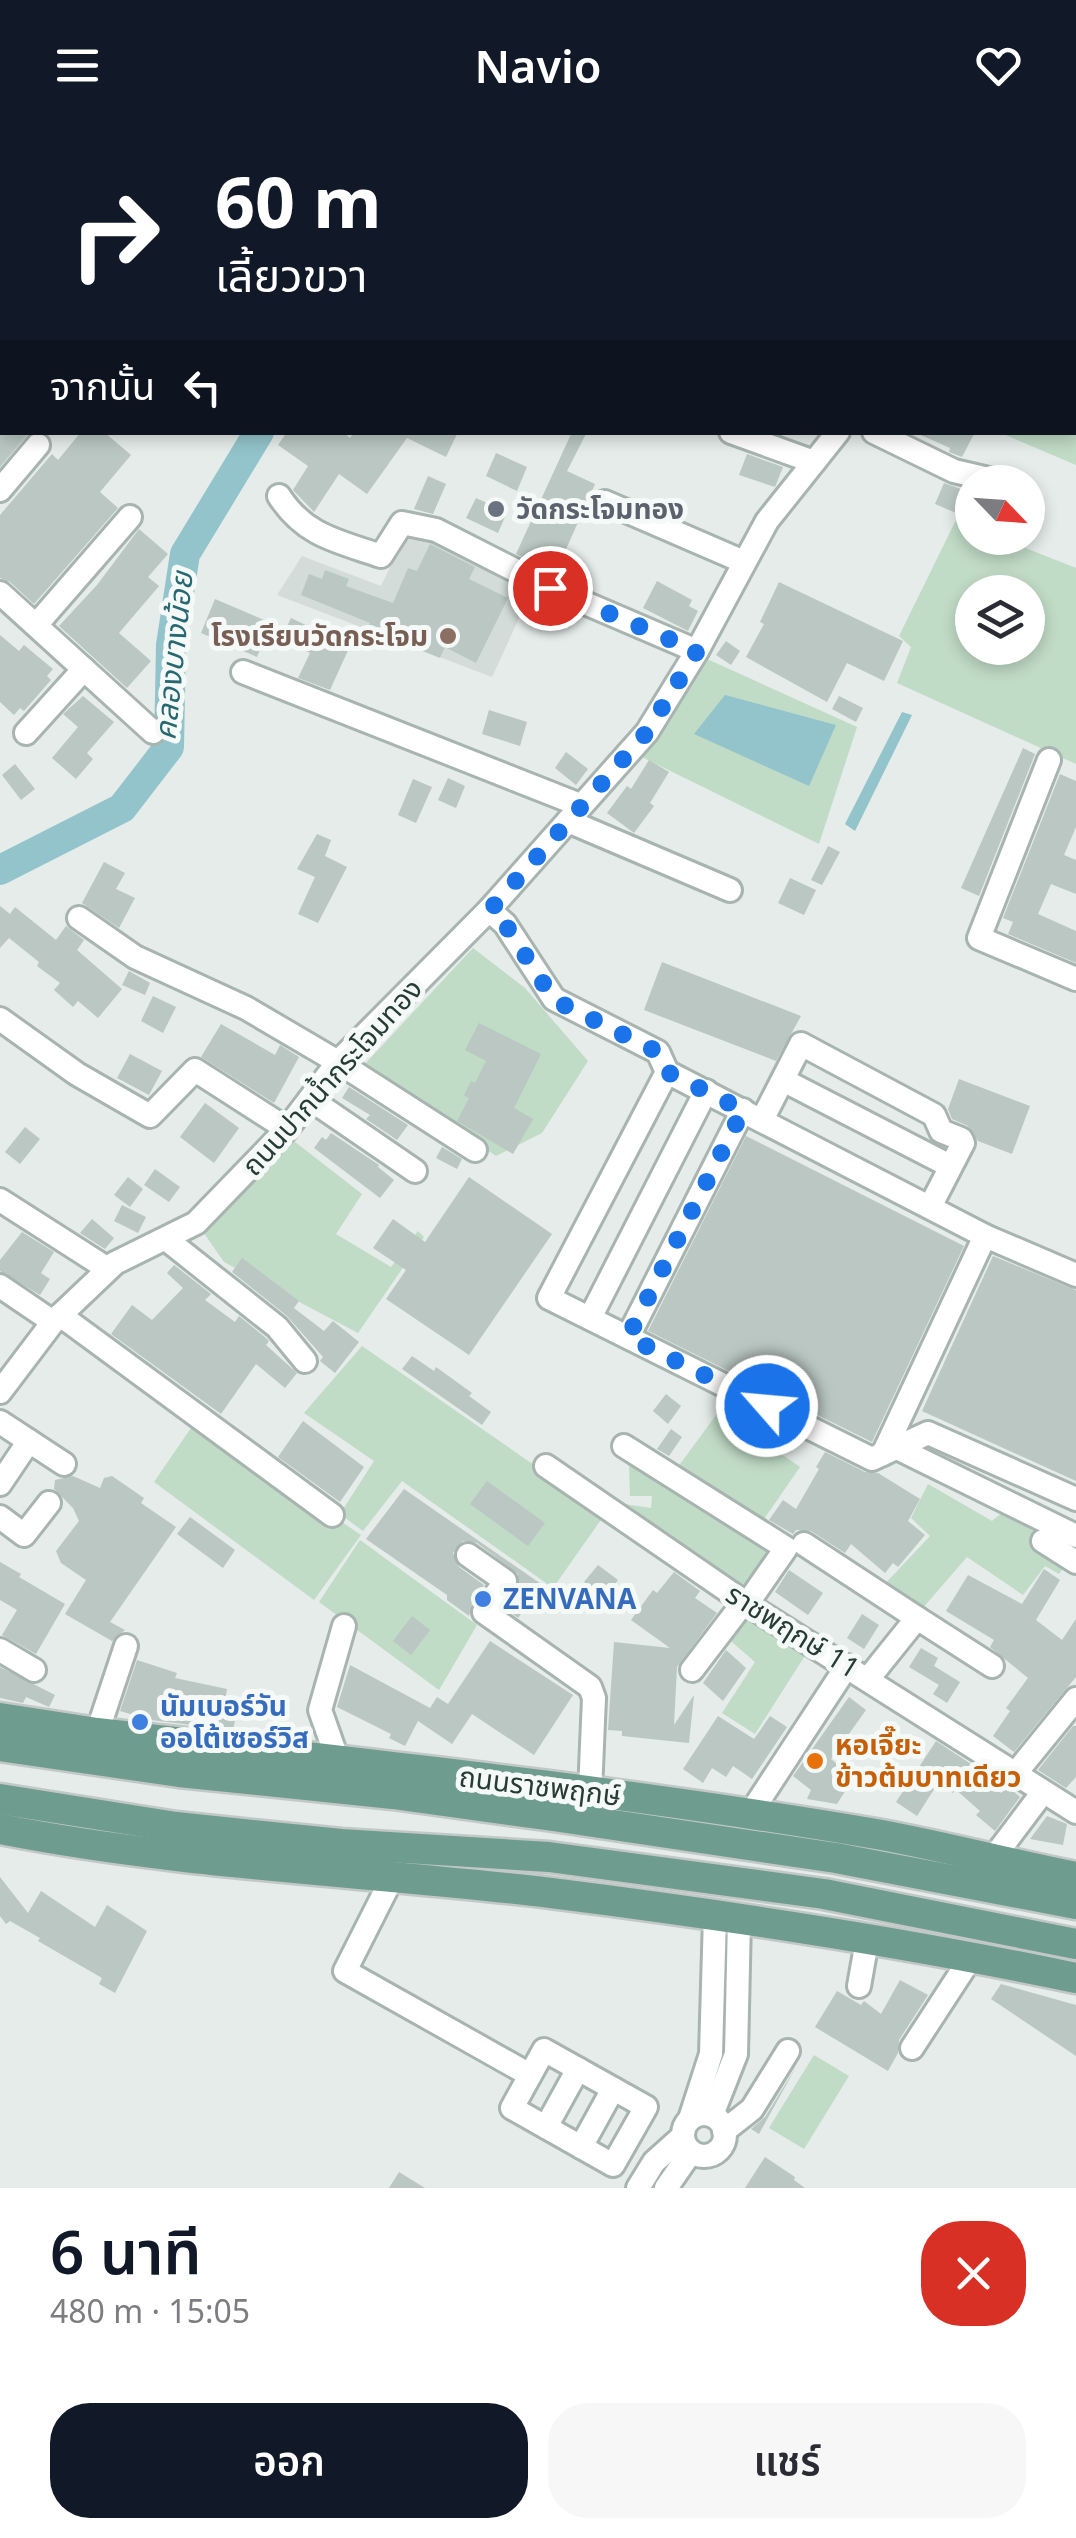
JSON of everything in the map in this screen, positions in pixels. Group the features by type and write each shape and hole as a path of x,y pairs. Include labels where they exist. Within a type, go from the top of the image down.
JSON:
{"main road":[{"name":"ถนนราชพฤกษ์","path":"0,1718 750,1814 882,1835 1076,1880"},
{"name":"ถนนราชพฤกษ์","path":"0,1746 179,1772 393,1794 553,1816 836,1858 1076,1904"},
{"path":"0,1800 176,1828 342,1844 549,1857 824,1894 1076,1944"},
{"path":"0,1822 176,1828"},
{"path":"0,1829 119,1849 549,1893 1076,1969"},
{"path":"972,1956 1076,1978"}],"street":[{"path":"740,435 808,459"},
{"name":"ถนนปากน้ำกระโจมทอง","path":"3,1380 56,1318 115,1262 196,1223 287,1130 338,1062 490,910 647,732 697,651 767,521 808,459 835,435"},
{"path":"880,435 955,471"},
{"path":"0,490 38,445"},
{"path":"279,496 294,519 327,537 381,556 402,523 436,530 550,588 697,651"},
{"path":"605,502 744,562"},
{"path":"37,624 130,517"},
{"path":"0,593 153,732"},
{"path":"26,734 84,669"},
{"path":"244,672 574,813 730,890"},
{"path":"1048,760 980,938 1076,979"},
{"path":"490,910 505,924 554,1000 658,1052 667,1072 985,1236 1076,1276"},
{"path":"80,918 135,956 246,1008 338,1062 475,1150"},
{"path":"0,1019 76,1074 150,1116 195,1070 287,1130"},
{"path":"628,1337 752,1115 783,1080 802,1044 934,1115 941,1131 961,1138 964,1143 930,1206"},
{"path":"667,1072 549,1298 872,1459 928,1433 1076,1499"},
{"path":"783,1080 950,1166"},
{"path":"590,1318 706,1092"},
{"path":"310,1099 414,1171"},
{"path":"0,1200 108,1269"},
{"path":"890,1451 985,1236"},
{"path":"166,1239 277,1327 305,1360"},
{"path":"0,1286 56,1318 332,1515"},
{"path":"0,1422 64,1464"},
{"path":"0,1484 28,1441"},
{"path":"624,1446 786,1548 692,1670"},
{"path":"890,1451 1076,1536"},
{"name":"ราชพฤกษ์ 11","path":"546,1466 746,1603 1042,1792 1075,1809"},
{"path":"0,1516 24,1535 50,1503"},
{"path":"1043,1541 1076,1562"},
{"path":"804,1544 992,1666"},
{"path":"468,1555 505,1581 484,1612 590,1687 594,1698 590,1792"},
{"path":"750,1814 857,1672 917,1618"},
{"path":"338,1761 320,1710 344,1626"},
{"path":"96,1733 126,1646"},
{"path":"0,1650 34,1670"},
{"path":"1015,1774 1076,1699"},
{"path":"996,1862 1042,1792"},
{"path":"392,1878 345,1971 530,2076"},
{"path":"666,2188 700,2131 736,2054 727,1918"},
{"path":"859,1986 868,1941"},
{"path":"912,2048 972,1956"},
{"path":"544,2050 613,2088 651,2098 613,2164 512,2108 530,2076 544,2050"},
{"path":"638,2188 654,2162 700,2131 752,2109 788,2051"},
{"path":"546,2127 578,2069"},
{"path":"581,2147 613,2088"}],"shaded area":[{"name":"โรงเรียนวัดกระโจม","path":"425,533 533,588 492,677 277,595 302,556 381,586 404,538"}],"green space":[{"path":"1006,435 1076,435 1076,465"},
{"path":"955,522 955,555 1043,555 1076,568 1076,764 897,683 911,647 899,636"},
{"path":"707,659 857,727 819,844 640,756 672,715"},
{"path":"473,948 525,988 588,1061 542,1133 496,1156 363,1066"},
{"path":"290,1138 362,1194 336,1234 391,1267 418,1231 424,1237 358,1333 224,1262 201,1229 244,1191"},
{"path":"362,1346 605,1514 553,1588 402,1481 363,1531 340,1514 374,1461 304,1413"},
{"path":"719,1411 800,1467 760,1525 675,1471"},
{"path":"195,1422 361,1535 314,1600 154,1482"},
{"path":"624,1446 776,1549 747,1596 610,1502 651,1508 652,1496 630,1496 629,1466 614,1453"},
{"path":"928,1484 992,1521 1004,1511 1033,1531 1030,1540 1066,1564 1059,1574 1045,1566 1023,1595 967,1557 921,1610 883,1586 930,1536 911,1518"},
{"path":"360,1540 477,1625 439,1690 319,1602"},
{"path":"746,1612 808,1651 755,1734 722,1713 755,1662 725,1636"},
{"path":"814,2055 849,2076 804,2149 769,2128"}],"water":[{"path":"725,695 836,725 809,786 694,734"},
{"path":"902,712 912,715 855,831 845,824"}],"building":[{"path":"0,435 27,435 0,467"},
{"path":"79,435 108,435 131,455 100,492 118,508 34,604 0,578 0,515 52,454 58,460"},
{"path":"285,435 350,438 457,435 446,457 407,438 367,494 339,474 314,512 293,490 308,466 278,445"},
{"path":"571,435 585,435 567,471 595,484 555,574 516,554"},
{"path":"921,435 973,435 962,457 949,452 950,448"},
{"path":"496,453 527,467 517,491 486,476"},
{"path":"747,454 783,467 775,487 739,475"},
{"path":"428,476 446,484 433,514 414,509"},
{"path":"944,483 955,487 955,513 935,504"},
{"path":"476,498 507,512 498,533 466,518"},
{"path":"139,529 168,554 148,577 159,586 119,633 151,661 127,688 59,626 97,585"},
{"name":"โรงเรียนวัดกระโจม","path":"430,544 475,567 469,579 508,598 476,663 445,647 440,658 367,629 370,623 301,595 309,574 322,579 325,570 349,579 346,586 393,603 408,568 417,571"},
{"path":"657,581 692,600 689,606 698,611 688,631 643,608"},
{"path":"779,582 903,641 884,681 847,663 827,702 746,657 764,624 760,622"},
{"path":"215,599 271,623 257,657 201,633"},
{"path":"291,618 350,646 330,690 298,678 310,653 281,639"},
{"path":"0,635 19,651 24,645 53,669 47,676 51,680 24,711 20,708 14,715 0,702"},
{"path":"726,641 740,651 731,665 716,655"},
{"path":"83,696 114,722 87,753 93,759 76,779 52,758 78,727 63,714"},
{"path":"839,696 863,708 856,722 832,709"},
{"path":"489,710 527,722 520,746 482,734"},
{"path":"1023,748 1035,754 979,896 961,888"},
{"path":"566,752 588,769 576,785 555,768"},
{"path":"649,760 669,772 650,803 654,806 634,833 607,813 627,786 631,789"},
{"path":"15,764 35,789 21,800 2,775"},
{"path":"1060,774 1076,781 1076,827 1064,855 1076,860 1076,894 1051,884 1038,914 1076,931 1076,963 1008,934 1013,922 1003,918"},
{"path":"448,778 465,786 456,808 438,800"},
{"path":"413,779 432,787 416,823 398,815"},
{"path":"317,834 331,840 325,856 347,867 318,923 298,914 315,877 297,869"},
{"path":"828,846 840,852 822,885 811,880"},
{"path":"104,862 125,873 116,889 135,898 119,928 82,903"},
{"path":"790,878 816,890 804,915 778,903"},
{"path":"0,906 10,914 15,907 56,940 66,926 84,940 77,950 122,989 98,1018 78,1001 73,1007 54,990 60,983 9,938 0,948"},
{"path":"662,962 801,1016 776,1061 644,1010"},
{"path":"129,971 150,983 145,995 122,985"},
{"path":"153,996 176,1007 163,1033 141,1021"},
{"path":"479,1023 541,1054 514,1108 533,1119 513,1154 457,1121 469,1098 464,1095 486,1061 465,1050"},
{"path":"221,1024 275,1055 280,1045 299,1057 274,1103 201,1057"},
{"path":"130,1054 162,1071 149,1095 117,1078"},
{"path":"959,1079 1030,1106 1012,1154 978,1141 968,1126 952,1119 948,1109"},
{"path":"349,1087 408,1125 397,1140 366,1119 370,1115 342,1098"},
{"path":"205,1103 239,1128 214,1163 180,1137"},
{"path":"25,1127 40,1139 20,1164 5,1152"},
{"path":"331,1133 379,1165 394,1180 380,1198 314,1148"},
{"path":"746,1136 964,1246 872,1442 648,1331"},
{"path":"442,1147 462,1159 457,1169 436,1158"},
{"path":"155,1169 180,1187 169,1202 144,1185"},
{"path":"128,1177 143,1189 130,1207 114,1195"},
{"path":"469,1177 552,1234 469,1355 386,1299 406,1270 373,1248 393,1219 425,1242"},
{"path":"122,1205 146,1217 138,1233 114,1221"},
{"path":"92,1219 114,1238 105,1249 80,1233"},
{"path":"22,1232 54,1252 41,1273 50,1279 40,1295 0,1271 0,1260"},
{"path":"993,1256 1076,1290 1076,1481 922,1411"},
{"path":"242,1258 299,1301 294,1308 324,1331 333,1321 359,1342 335,1373 320,1361 323,1357 287,1316 232,1272"},
{"path":"174,1265 211,1294 205,1300 235,1322 239,1316 269,1341 266,1345 297,1373 285,1388 256,1364 221,1414 111,1334 132,1305 152,1320 183,1288 167,1273"},
{"path":"412,1356 434,1371 436,1367 472,1393 469,1396 491,1412 482,1425 402,1369"},
{"path":"666,1394 681,1406 668,1424 653,1411"},
{"path":"303,1421 364,1467 340,1502 278,1457"},
{"path":"671,1429 682,1437 669,1456 657,1449"},
{"path":"825,1452 865,1472 878,1473 920,1499 908,1521 925,1535 898,1567 893,1563 885,1573 851,1544 845,1553 811,1531 796,1530 793,1534 769,1520 783,1500 796,1509"},
{"path":"73,1476 100,1488 104,1478 112,1476 144,1498 141,1503 176,1527 110,1622 125,1630 112,1641 65,1614 86,1580 61,1563 56,1551 79,1521 73,1508 54,1489 55,1480"},
{"path":"487,1481 545,1523 528,1546 470,1504"},
{"path":"404,1489 541,1584 518,1618 505,1608 518,1589 518,1574 477,1543 463,1541 453,1553 459,1567 484,1585 469,1616 447,1600 447,1595 366,1539"},
{"path":"190,1517 235,1550 223,1568 177,1534"},
{"path":"0,1562 65,1604 36,1654 2,1635 17,1610 0,1600"},
{"path":"598,1565 618,1580 605,1598 584,1582"},
{"path":"1044,1569 1060,1580 1036,1620 1062,1640 1076,1619 1076,1677 1014,1752 993,1736 1010,1711 1006,1708 1028,1678 990,1647 994,1640 946,1611 968,1575 1022,1604"},
{"path":"789,1570 823,1593 808,1615 775,1592"},
{"path":"674,1572 700,1591 695,1598 717,1613 677,1667 674,1725 694,1695 689,1743 622,1736 622,1731 608,1730 614,1642 670,1648 631,1620 653,1590 657,1593"},
{"path":"862,1614 879,1625 864,1649 847,1638"},
{"path":"412,1616 430,1630 411,1655 393,1641"},
{"path":"490,1641 573,1695 534,1755 472,1714 452,1744 418,1721 405,1746 389,1738 391,1734 337,1707 350,1665 430,1708 437,1697 448,1704"},
{"path":"921,1648 938,1658 934,1666 960,1682 947,1703 933,1694 939,1685 909,1667"},
{"path":"726,1650 746,1668 723,1701 703,1683"},
{"path":"137,1660 177,1673 175,1678 227,1689 224,1708 237,1711 233,1730 151,1720 120,1711"},
{"path":"0,1667 55,1695 49,1707 26,1697 23,1703 0,1698"},
{"path":"849,1697 866,1710 831,1759 854,1777 837,1804 807,1799 811,1790 793,1776"},
{"path":"718,1716 754,1739 770,1716 787,1727 752,1779 733,1766 726,1777 712,1768 703,1783 683,1769"},
{"path":"1073,1726 1076,1777 1066,1788 1038,1770"},
{"path":"936,1741 971,1764 1001,1793 1007,1786 1020,1797 995,1831 955,1789 953,1793 938,1783 917,1816 896,1802"},
{"path":"1047,1816 1067,1824 1063,1845 1030,1839"},
{"path":"0,1877 28,1913 41,1891 95,1927 107,1905 147,1931 115,1993 99,1984 102,1978 38,1941 40,1938 10,1921 6,1924 0,1916"},
{"path":"900,1980 928,1995 899,2040 898,2053 888,2071 815,2027 837,1991 861,2005 864,2001 881,2014"},
{"path":"1001,1984 1076,2005 1076,2056 991,1999"},
{"path":"796,2067 759,2134 751,2129 765,2117"},
{"path":"765,2157 795,2177 805,2188 745,2188"},
{"path":"399,2172 425,2188 389,2188"}],"waterway":[{"name":"คลองบางน้อย","path":"0,870 122,808 169,747 171,645 185,554 257,435"}],"place":[{"name":"วัดกระโจมทอง","path":"496,509"},
{"name":"โรงเรียนวัดกระโจม","path":"448,636"},
{"name":"ZENVANA","path":"483,1599"},
{"name":"นัมเบอร์วัน ออโต้เซอร์วิส","path":"140,1722"},
{"name":"หอเจี๊ยะ ข้าวต้มบาทเดียว","path":"815,1761"}],"route":[{"path":"550,588 697,651 647,732 490,910 505,924 554,1000 658,1052 667,1072 743,1110 628,1337 767,1406"}]}
